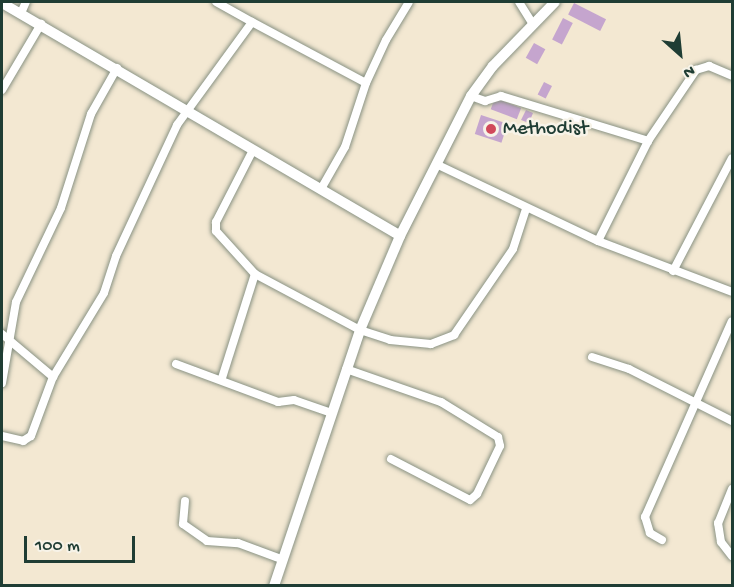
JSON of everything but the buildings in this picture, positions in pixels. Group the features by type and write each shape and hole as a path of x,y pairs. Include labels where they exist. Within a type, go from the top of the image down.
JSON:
{"street":[{"path":"21,13 27,2"},
{"path":"216,2 366,83"},
{"path":"321,189 345,147 366,83 409,2"},
{"path":"519,2 532,23"},
{"path":"273,585 360,330 400,236 471,96 532,23 555,2"},
{"path":"2,3 117,68 252,152 321,189 400,236"},
{"path":"2,436 29,439 53,377 90,320 177,125 189,113 252,22"},
{"path":"2,90 41,24"},
{"path":"598,242 648,141 696,70 709,66 732,76"},
{"path":"2,383 16,302 61,208 99,96 117,68"},
{"path":"471,96 484,100 501,96 648,141"},
{"path":"252,152 214,228 255,274 360,330 390,340 431,344 454,336 513,249 526,209"},
{"path":"673,271 732,158"},
{"path":"436,164 598,242 732,292"},
{"path":"222,378 255,274"},
{"path":"662,540 650,533 645,517 732,321"},
{"path":"2,334 11,338 53,377"},
{"path":"592,357 629,369 696,400 732,421"},
{"path":"176,364 222,378 278,402 294,400 331,413"},
{"path":"346,369 441,402 494,432 500,446 477,494 470,500 461,499 391,459"},
{"path":"732,489 718,523 721,542 732,556"},
{"path":"185,501 183,524 207,541 238,543 281,560"}],"place":[{"name":"Methodist","path":"491,129"}]}
